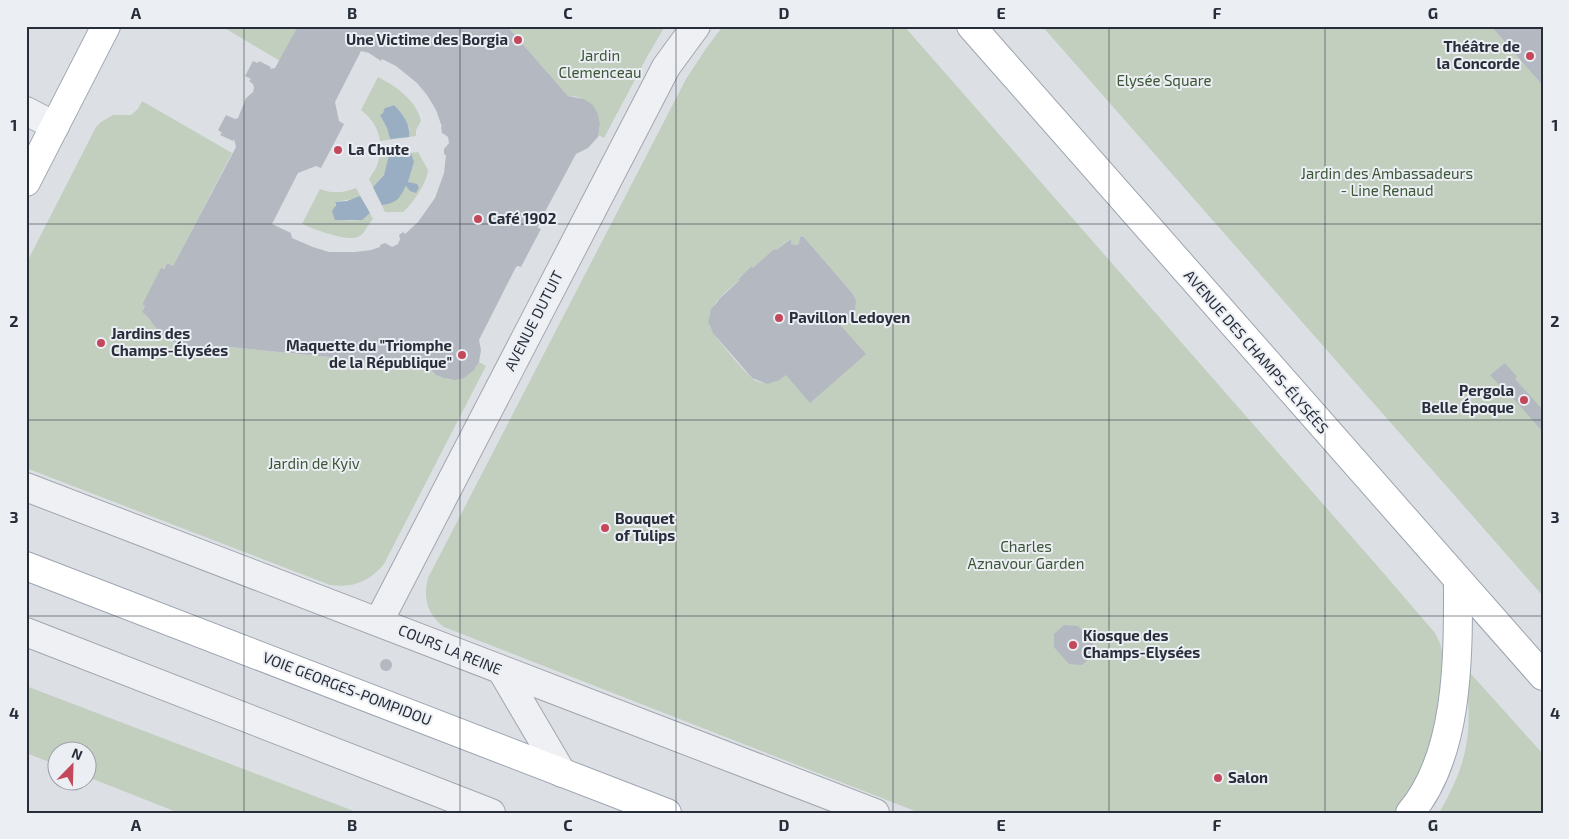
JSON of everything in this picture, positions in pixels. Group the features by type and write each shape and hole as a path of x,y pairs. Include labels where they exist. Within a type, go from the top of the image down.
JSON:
{"main road":[{"path":"26,182 106,26"},
{"name":"AVENUE DES CHAMPS-ÉLYSÉES","path":"971,26 1543,676"},
{"name":"VOIE GEORGES-POMPIDOU","path":"26,566 667,813"},
{"path":"1410,813 1426,788 1437,764 1452,707 1458,664 1458,581"}],"street":[{"name":"AVENUE DUTUIT","path":"378,621 666,68 696,26"},
{"path":"26,111 55,126"},
{"name":"COURS LA REINE","path":"26,487 875,813"},
{"path":"26,632 491,813"},
{"path":"502,671 562,773"}],"green space":[{"path":"221,26 298,26 280,61"},
{"name":"Jardin Clemenceau","path":"507,26 665,26 604,138 598,135 600,128 599,120 594,108 583,99 568,96"},
{"name":"Charles Aznavour Garden","path":"723,26 904,26 1435,633 1440,643 1446,667 1433,753 1399,813 920,813 444,627 438,622 430,611 426,599 428,578 686,79","holes":["803,236 853,294 855,307 849,320 778,381 772,383 762,383 752,378 725,348 709,324 710,312 713,307 740,280 738,278 790,239 791,244 797,245 800,237"]},
{"name":"Jardin des Ambassadeurs - Line Renaud","path":"1042,26 1491,26 1543,86 1543,596"},
{"path":"378,77 405,95 415,107 421,121 416,130 416,136 380,141 374,123 361,110","holes":["394,105 403,115 410,130 390,139 380,115 385,108"]},
{"name":"Jardins des Champs-Élysées","path":"142,101 232,153 173,266 167,263 142,305 145,306 142,312 166,338 180,346 196,349 220,346 428,367 434,373 448,379 455,379 468,374 479,362 486,366 384,564 372,575 360,582 346,586 330,585 26,468 26,264 96,127 113,115 131,115 138,109"},
{"path":"418,152 428,170 419,192 403,212 385,212 369,179 376,168 380,156","holes":["390,155 414,162 408,182 411,183 409,188 406,186 402,193 373,187 384,175"]},
{"path":"356,188 369,213 353,199 335,202 335,219 354,220 370,213 373,219 360,236 347,238 322,232 302,224 320,189 334,192"},
{"path":"1468,673 1471,674 1543,754 1543,813 1439,813 1457,778 1466,747 1469,714 1466,675"},
{"path":"26,686 359,813 179,813 98,781 98,742 48,742 48,762 26,753"}],"water":[{"path":"394,105 407,123 409,137 390,139 380,115 385,108"},
{"path":"411,153 414,162 408,182 417,184 419,187 416,193 410,191 406,186 397,200 382,205 373,187 384,175 389,155"},
{"path":"360,196 370,213 362,220 335,220 332,211 336,205 335,202 347,201"}],"building":[{"path":"298,26 507,26 568,96 584,99 593,105 598,114 600,124 598,137 588,148 576,154 539,223 538,228 541,229 521,267 516,267 479,340 481,350 479,362 474,370 464,378 455,380 443,378 436,375 428,367 220,346 217,352 211,349 186,347 162,336 142,312 145,306 142,305 161,268 164,269 167,263 173,266 236,147 234,139 233,141 220,135 222,133 218,130 226,115 235,119 238,118 246,98 253,92 253,84 249,81 251,79 245,76 253,61 258,63 259,61 271,67 270,69 275,68","holes":["361,51 369,53 381,61 382,59 396,66 417,83 427,95 436,110 442,127 442,133 448,137 449,143 444,149 444,154 446,155 444,173 435,198 418,222 405,234 403,232 399,235 398,244 392,247 385,243 371,250 355,252 329,252 292,238 291,233 272,224 298,173 316,166 321,168 344,124 339,121 335,102"]},
{"name":"Théâtre de la Concorde","path":"1491,26 1543,26 1543,86"},
{"name":"Pavillon Ledoyen","path":"803,236 853,294 856,301 855,311 849,320 841,326 866,354 810,403 786,375 778,381 767,384 752,378 713,333 708,322 711,309 752,266 753,268 773,250 776,250 791,239 791,244 797,245 800,237"},
{"name":"Pergola Belle Époque","path":"1505,363 1517,377 1515,379 1543,410 1543,432 1490,375"},
{"name":"Kiosque des Champs-Elysées","path":"1064,625 1078,626 1093,643 1092,656 1082,665 1069,664 1054,647 1054,634"},
{"path":"386,659 392,665 386,671 380,665"}],"place":[{"name":"Une Victime des Borgia","path":"518,40"},
{"name":"Théâtre de la Concorde","path":"1530,56"},
{"name":"La Chute","path":"338,150"},
{"name":"Café 1902","path":"478,219"},
{"name":"Pavillon Ledoyen","path":"779,318"},
{"name":"Jardins des Champs-Élysées","path":"101,343"},
{"name":"Maquette du \"Triomphe de la République\"","path":"462,355"},
{"name":"Pergola Belle Époque","path":"1524,400"},
{"name":"Bouquet of Tulips","path":"605,528"},
{"name":"Kiosque des Champs-Elysées","path":"1073,645"},
{"name":"Salon","path":"1218,778"}],"park label":[{"name":"Elysée Square","path":"1164,81"},
{"name":"Jardin de Kyiv","path":"314,464"}]}
